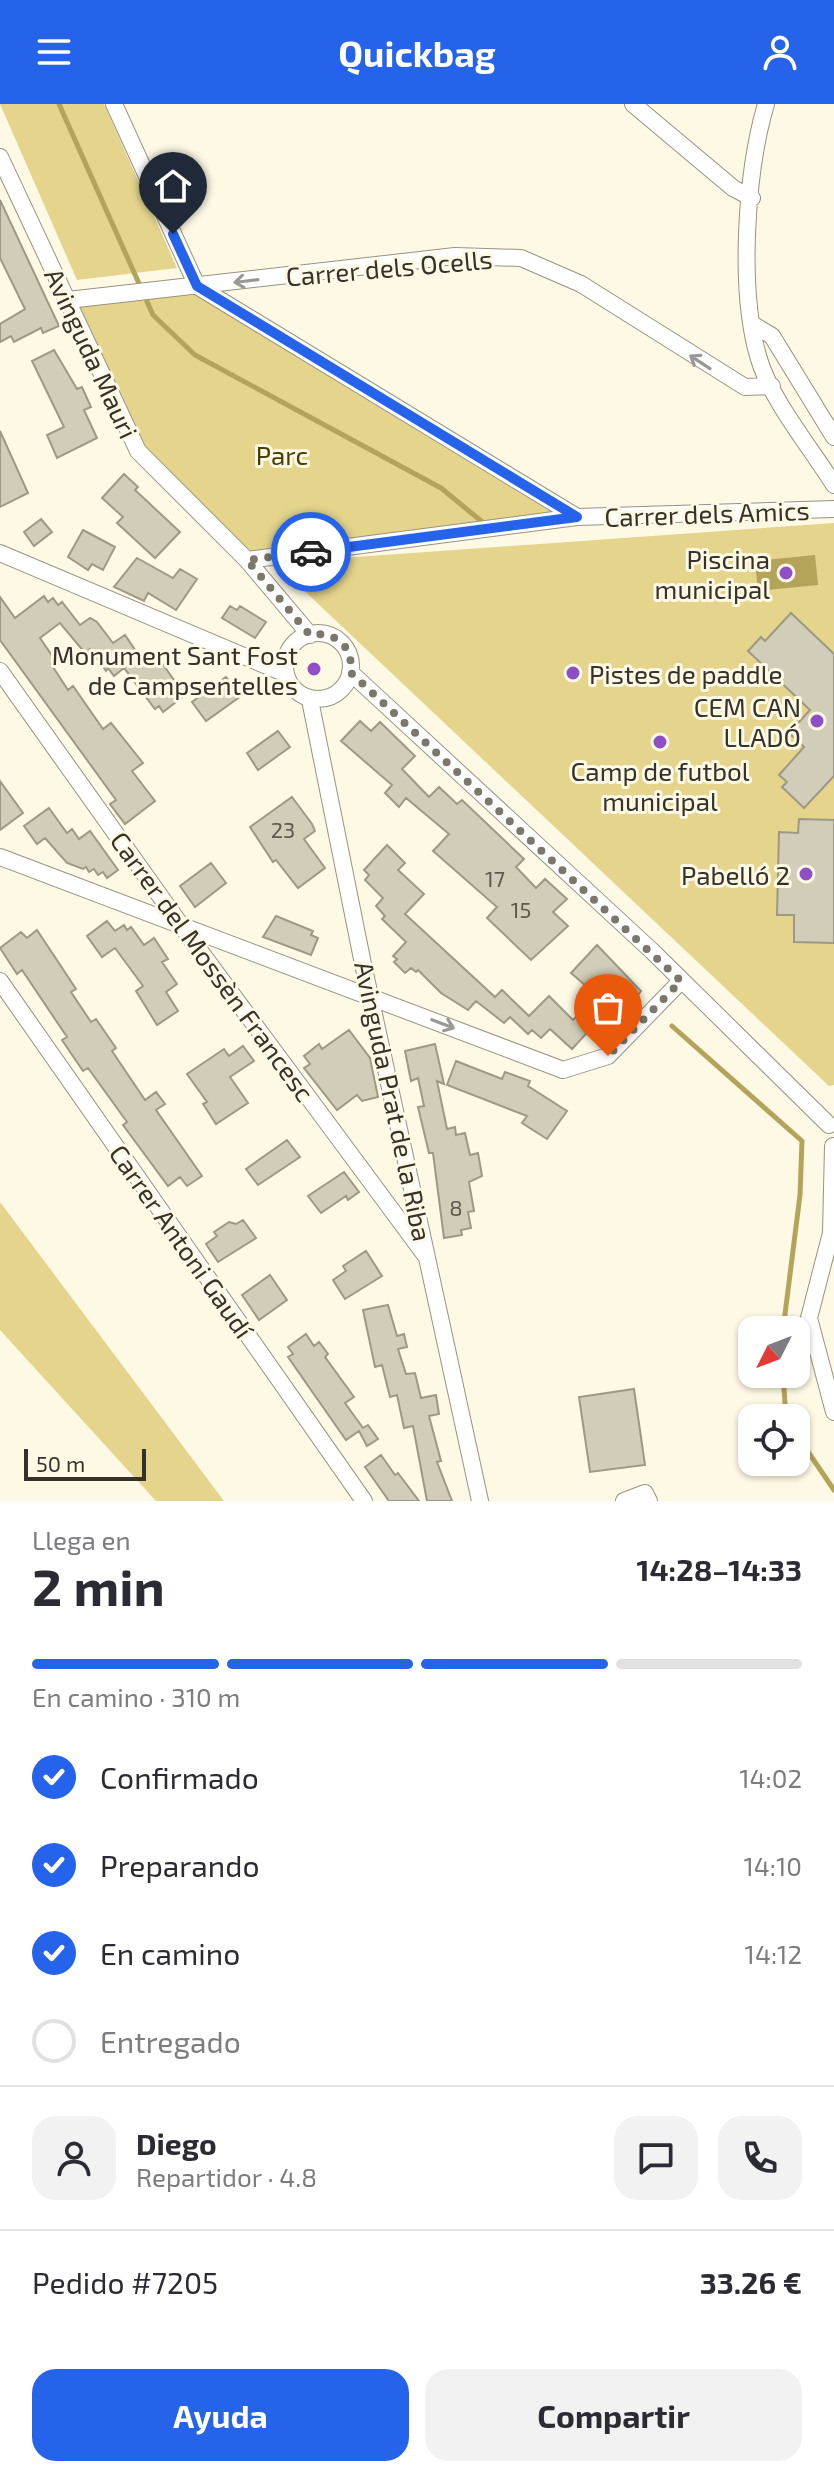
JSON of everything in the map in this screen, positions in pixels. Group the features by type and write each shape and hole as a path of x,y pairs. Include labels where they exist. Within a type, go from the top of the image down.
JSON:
{"street":[{"path":"114,104 197,286 577,517"},
{"path":"633,104 733,188 752,198"},
{"path":"766,104 747,254 752,324 759,361 834,485"},
{"name":"Avinguda Mauri","path":"0,157 138,451 247,560 310,635"},
{"name":"Carrer dels Ocells","path":"68,300 455,256 521,258 581,284 745,387 772,386"},
{"path":"752,324 772,336 834,437"},
{"name":"Carrer dels Amics","path":"247,560 577,517 834,509"},
{"path":"0,553 286,674 296,691 310,700 332,695 341,688 350,672 351,658 342,642 328,634 310,635 295,643 290,650 286,674"},
{"name":"Carrer del Mossèn Francesc","path":"0,671 180,924 429,1260"},
{"path":"350,672 832,1122 827,1136 833,1147 831,1233 809,1318 834,1412"},
{"name":"Avinguda Prat de la Riba","path":"310,700 370,997 480,1501"},
{"path":"0,857 563,1070 608,1056 681,981"},
{"name":"Carrer Antoni Gaudí","path":"0,981 364,1501"},
{"path":"624,1501 645,1493 649,1501"}],"green space":[{"path":"0,104 104,104 177,268 77,280"},
{"name":"Parc","path":"197,286 577,517 247,560 138,451 68,300"},
{"path":"834,523 834,1085 829,1086 295,582 300,561"},
{"path":"0,1202 224,1501 156,1501 0,1330"}],"shaded area":[{"name":"Piscina municipal","path":"815,555 818,585 758,591 755,561"}],"building":[{"path":"0,200 59,326 43,333 41,328 14,342 11,336 0,342 0,324 25,309 0,258"},
{"path":"54,350 77,389 82,387 91,407 84,410 97,438 57,458 47,435 64,427 32,361"},
{"path":"0,431 28,493 0,507"},
{"path":"124,474 138,487 135,490 180,532 155,558 117,523 123,517 102,498"},
{"path":"41,519 52,532 34,546 24,532"},
{"path":"83,530 115,547 103,570 92,564 88,570 68,557"},
{"path":"137,558 173,578 180,569 197,579 176,610 148,593 144,601 114,587"},
{"path":"44,596 48,602 53,598 58,605 62,602 80,625 90,618 97,622 113,643 125,635 144,663 156,655 185,695 163,712 159,706 155,709 124,668 114,676 108,668 106,671 90,649 85,653 60,623 40,638 55,660 51,664 68,690 73,686 103,729 111,723 143,763 132,771 155,801 125,824 110,804 116,800 0,640 0,597 15,618"},
{"path":"230,606 237,610 240,606 266,622 255,638 222,618"},
{"name":"CEM CAN LLADÓ","path":"791,613 834,654 834,776 804,808 782,787 787,782 779,775 804,747 789,733 810,710 748,651 761,637 765,641"},
{"path":"226,677 241,696 206,721 192,702"},
{"path":"360,721 371,731 380,722 415,756 402,769 429,797 439,787 457,804 462,800 524,859 516,867 536,888 545,879 567,899 553,912 568,926 531,960 487,918 497,907 433,851 449,834 406,798 399,807 385,793 392,785 341,741"},
{"path":"278,731 290,747 258,770 247,753"},
{"path":"0,781 23,813 0,830"},
{"path":"292,797 315,831 304,839 325,868 298,888 276,860 273,862 250,827"},
{"path":"49,808 67,833 72,829 79,839 90,831 118,870 107,878 103,872 98,875 94,869 89,872 86,867 83,869 67,863 45,838 37,844 24,826"},
{"name":"Pabelló 2","path":"799,819 834,820 834,943 794,942 794,915 777,915 779,832 798,833"},
{"path":"387,845 405,863 398,870 424,894 405,914 495,997 502,990 529,1016 549,996 573,1020 596,995 571,973 597,945 641,991 620,1018 609,1009 572,1049 550,1029 541,1038 532,1030 528,1034 510,1017 504,1023 476,1001 468,1010 441,993 418,970 416,972 411,968 405,973 394,962 397,959 393,956 406,942 382,919 385,916 376,906 383,898 365,880 369,875 364,870"},
{"path":"211,863 226,883 195,907 180,886"},
{"path":"276,916 313,931 311,935 318,938 311,955 263,937"},
{"path":"107,921 115,931 124,925 127,930 131,927 144,945 154,938 168,959 162,962 177,984 166,992 178,1011 157,1025 136,991 143,986 115,948 102,957 87,936"},
{"path":"37,930 76,989 71,992 91,1022 96,1019 116,1048 112,1051 145,1100 156,1092 165,1104 156,1110 202,1176 187,1186 180,1177 168,1186 123,1125 127,1122 88,1068 83,1071 62,1040 67,1037 22,970 17,974 0,948 21,932 27,938"},
{"path":"349,1030 370,1058 378,1097 362,1101 357,1095 337,1110 304,1068 310,1064 304,1056 319,1044 322,1049"},
{"path":"435,1044 444,1084 437,1081 447,1129 455,1127 456,1135 465,1133 470,1155 478,1153 482,1176 469,1182 474,1211 468,1212 471,1228 461,1230 462,1235 444,1238 433,1153 429,1153 418,1107 424,1106 418,1078 411,1081 405,1051"},
{"path":"243,1046 254,1061 230,1077 248,1103 216,1124 203,1104 207,1102 187,1074 224,1049 229,1056"},
{"path":"456,1061 502,1079 505,1072 530,1081 528,1086 567,1111 547,1139 522,1123 527,1116 447,1085"},
{"path":"287,1140 300,1157 258,1185 246,1169"},
{"path":"344,1172 359,1192 348,1200 346,1196 321,1213 308,1196"},
{"path":"243,1220 256,1238 218,1262 206,1244 217,1236 214,1232 229,1222 236,1224"},
{"path":"366,1251 382,1276 345,1299 333,1280 346,1271 343,1266"},
{"path":"270,1275 287,1300 259,1320 242,1295"},
{"path":"388,1305 397,1336 404,1334 407,1347 398,1349 406,1374 415,1373 421,1398 436,1395 439,1414 429,1416 441,1461 437,1462 452,1501 427,1501 413,1426 404,1428 397,1395 390,1397 382,1365 375,1367 363,1310"},
{"path":"306,1334 314,1346 319,1342 328,1354 325,1357 354,1397 345,1403 363,1428 368,1425 378,1439 367,1446 359,1431 346,1440 288,1357 293,1354 288,1347"},
{"path":"634,1389 645,1465 590,1472 579,1397"},
{"path":"381,1455 419,1501 389,1501 365,1467"}],"waterway":[{"path":"59,104 153,315 195,355 441,488 486,525"},
{"path":"672,1026 802,1141 800,1195 785,1316"},
{"path":"784,1388 785,1404"},
{"path":"810,1455 834,1490"}],"way so far":[{"path":"311,552 247,560 310,635 328,634 342,642 351,658 350,672 681,981 608,1056"}],"place":[{"name":"Piscina municipal","path":"786,573"},
{"name":"Monument Sant Fost de Campsentelles","path":"314,669"},
{"name":"Pistes de paddle","path":"573,673"},
{"name":"CEM CAN LLADÓ","path":"817,721"},
{"name":"Camp de futbol municipal","path":"660,742"},
{"name":"Pabelló 2","path":"806,874"}],"route":[{"path":"173,234 197,286 577,517 311,552"}]}
